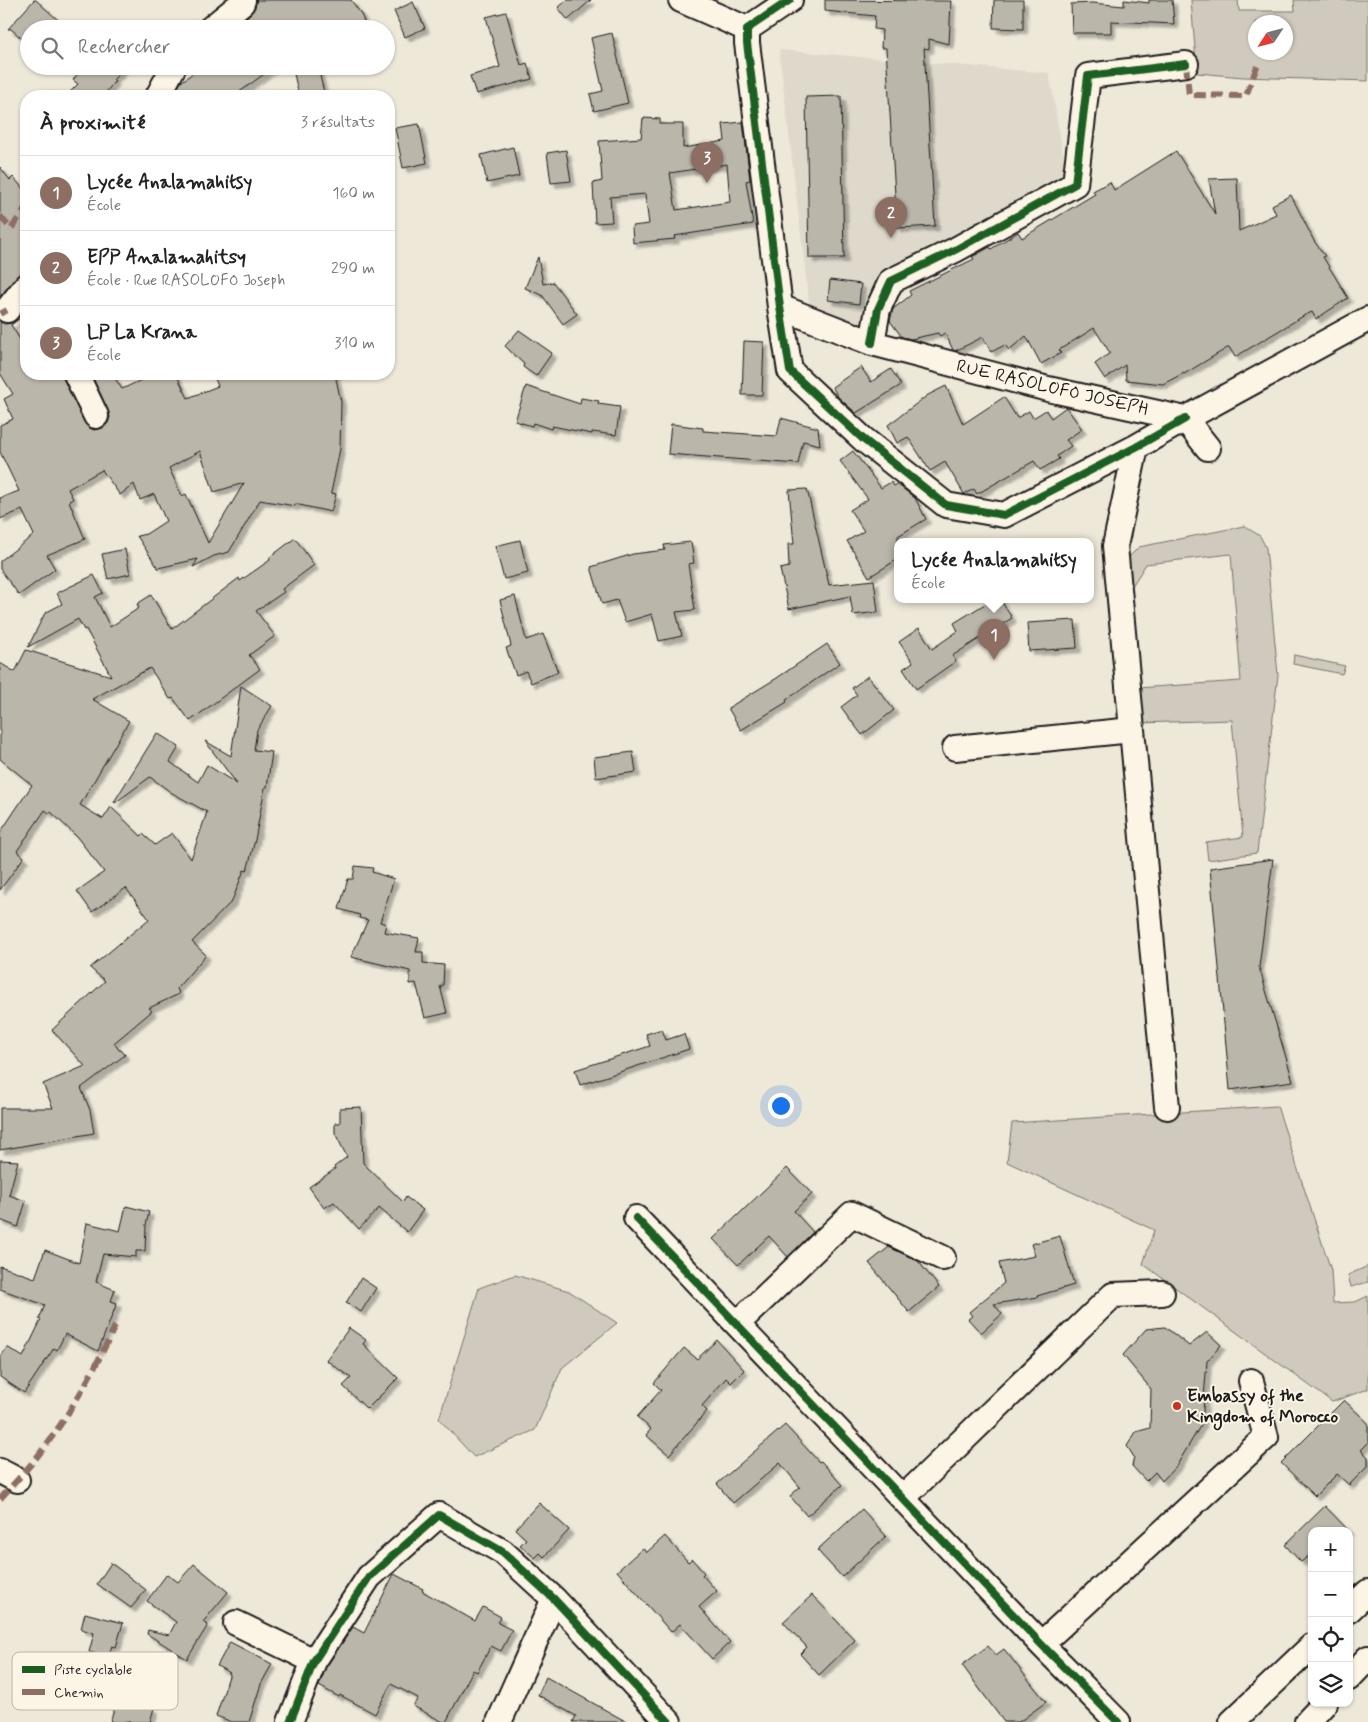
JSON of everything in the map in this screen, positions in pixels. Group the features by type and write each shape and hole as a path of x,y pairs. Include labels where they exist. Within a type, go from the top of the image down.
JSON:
{"street":[{"path":"221,20 242,3 243,0"},
{"path":"682,0 747,29"},
{"path":"747,29 790,0"},
{"path":"747,29 780,307 790,371 863,439 946,506 1004,515 1366,324"},
{"path":"872,343 878,309 891,281 955,250 1075,184 1088,76 1186,64"},
{"path":"161,90 169,75"},
{"path":"7,310 20,294"},
{"name":"RUE RASOLOFO JOSEPH","path":"780,307 872,343 1048,389 1185,419"},
{"path":"79,380 96,416"},
{"path":"1185,419 1208,448"},
{"path":"1136,447 1115,546 1167,1107"},
{"path":"956,748 1132,730"},
{"path":"737,1324 852,1214 943,1258"},
{"path":"636,1218 1041,1644 1118,1722"},
{"path":"902,1498 1113,1295 1162,1293"},
{"path":"1041,1644 1266,1437 1251,1381"},
{"path":"290,1722 314,1662 369,1577 439,1515 503,1552 554,1599 669,1722"},
{"path":"1353,1606 1368,1592"},
{"path":"499,1722 554,1599"},
{"path":"236,1623 314,1662"},
{"path":"1232,1722 1308,1650"},
{"path":"1353,1674 1368,1658"},
{"path":"1307,1722 1321,1707"}],"shaded area":[{"path":"1191,0 1238,0 1239,11 1295,11 1294,0 1368,0 1368,81 1243,77 1197,73"},
{"path":"779,50 1049,73 1070,195 891,281 873,286 872,343 811,319"},
{"path":"1244,526 1260,536 1266,548 1278,675 1257,853 1208,860 1206,842 1243,837 1232,720 1139,723 1137,688 1241,681 1231,554 1146,564 1127,594 1123,585 1129,557 1139,547"},
{"path":"1294,655 1345,666 1342,674 1293,664"},
{"path":"1277,1106 1331,1270 1333,1303 1355,1302 1368,1296 1368,1389 1332,1402 1143,1264 1154,1230 1007,1162 1012,1123"},
{"path":"1368,1266 1368,1282 1351,1287 1348,1275"},
{"path":"515,1275 569,1291 617,1323 562,1368 535,1430 474,1457 439,1419 479,1288"}],"building":[{"path":"34,0 58,20 20,20 20,37 11,29 8,29"},
{"path":"256,0 351,0 363,20 243,20 255,7"},
{"path":"567,0 591,0 568,20 558,8"},
{"path":"825,0 951,1 949,44 929,39 929,49 924,48 935,226 897,228 886,48 881,48 882,30 874,29 875,16 825,11"},
{"path":"994,0 1023,0 1023,29 993,28"},
{"path":"1124,0 1149,3 1149,0 1172,0 1174,24 1111,21 1111,33 1072,33 1071,4 1092,3 1124,6"},
{"path":"413,2 425,28 405,37 394,11"},
{"path":"506,12 521,65 527,63 532,79 476,94 470,76 500,67 486,17"},
{"path":"612,33 628,103 594,111 590,94 603,91 591,38"},
{"path":"77,75 118,75 108,90 72,90 78,84 73,80"},
{"path":"190,75 263,75 242,90 176,90 181,82"},
{"path":"294,75 320,75 324,90 298,90"},
{"path":"841,96 844,258 809,258 806,97"},
{"path":"643,118 660,119 660,124 683,124 683,148 725,141 723,124 743,122 750,180 746,181 753,224 674,236 675,239 633,243 632,226 649,224 645,194 610,197 612,222 595,223 593,183 602,181 599,141 641,138","holes":["727,164 730,202 676,210 670,173"]},
{"path":"419,124 427,163 403,168 395,128"},
{"path":"513,147 519,176 487,183 481,155"},
{"path":"566,150 571,181 551,183 547,153"},
{"path":"1176,151 1215,214 1209,179 1237,178 1239,231 1276,214 1272,205 1291,195 1314,241 1325,256 1323,257 1348,298 1316,319 1312,312 1305,315 1235,357 1229,347 1184,374 1163,384 1126,380 1125,365 1105,379 1095,364 1110,353 1094,328 1059,350 1061,353 1041,364 1026,336 1009,350 1005,345 991,352 983,337 955,351 945,333 940,336 938,333 911,339 902,337 890,321 893,309 911,295 909,291 974,259 972,257 990,247 991,249 1018,232 1022,238 1095,194 1093,191 1110,182 1114,190"},
{"path":"0,167 10,180 13,177 20,185 20,273 0,297"},
{"path":"538,257 543,284 553,282 577,314 563,324 542,295 525,288"},
{"path":"830,280 861,284 859,304 828,300"},
{"path":"20,314 20,318 11,325 20,339 20,380 64,380 84,422 94,430 102,428 108,423 110,417 94,380 116,380 122,389 141,380 179,380 188,398 218,386 216,380 336,380 341,402 340,449 331,493 336,494 331,512 295,504 295,506 260,500 229,552 214,556 193,567 198,559 158,568 137,536 146,534 166,521 154,494 140,500 134,484 120,495 102,470 68,489 73,499 69,501 85,539 47,555 55,569 19,595 0,569 0,561 34,535 22,510 0,519 0,498 19,491 0,452 0,425 13,419 4,399 13,394 0,373 0,322 5,324 12,323","holes":["200,451 214,492 244,483 208,543 186,494 182,496 169,468"]},
{"path":"519,330 552,353 536,376 523,367 524,364 505,346"},
{"path":"744,341 764,342 762,395 742,395"},
{"path":"861,367 871,382 891,369 901,385 856,413 839,398 832,387"},
{"path":"526,386 580,404 581,398 599,401 598,404 620,407 616,435 592,432 592,434 552,426 551,429 533,423 532,426 515,421"},
{"path":"946,386 963,424 1004,397 1017,418 1029,411 1033,418 1046,410 1051,418 1066,407 1082,429 1066,440 1071,446 1057,456 1059,459 1040,470 1034,461 977,494 974,489 964,494 945,462 930,471 908,437 897,443 888,425 928,395"},
{"path":"781,418 818,428 820,445 803,441 798,464 668,454 671,424 703,428 703,431 777,436"},
{"path":"853,451 881,488 891,482 894,486 897,484 915,498 926,519 898,536 898,538 894,538 894,561 869,577 847,541 864,531 850,510 868,499 840,461"},
{"path":"807,489 829,585 874,580 878,612 853,615 850,596 789,609 780,569 789,567 788,544 794,544 789,490"},
{"path":"295,538 314,565 282,589 284,592 256,611 275,636 249,655 260,669 190,721 173,698 170,699 150,668 92,699 129,721 80,805 103,819 111,807 141,836 143,834 155,845 172,833 191,859 207,812 172,793 150,777 114,802 157,733 179,747 170,762 198,782 207,765 237,784 205,741 231,756 241,686 272,706 257,730 254,750 272,752 267,787 265,787 247,871 244,870 232,901 192,942 206,955 177,988 179,994 149,1008 152,1011 114,1043 125,1055 81,1088 90,1110 94,1133 0,1150 0,1108 53,1108 43,1084 85,1066 52,1030 105,981 90,968 149,919 126,888 92,912 77,891 104,872 77,837 51,812 49,813 45,810 17,851 24,857 0,890 0,833 32,785 0,759 0,663 15,672 26,650 111,676 86,629 84,630 78,619 28,647 45,613 62,604 57,593 94,575 103,593 95,597 110,627 139,608 137,604 151,595 172,629 239,578 240,581 270,560 269,558"},
{"path":"520,540 528,573 504,579 495,546"},
{"path":"691,542 694,563 688,564 695,610 676,612 682,636 659,641 652,614 625,622 617,600 602,604 591,567 633,554 665,550 664,545"},
{"path":"125,549 130,574 108,579 102,554"},
{"path":"515,596 526,640 543,634 558,672 531,683 526,671 516,675 506,648 511,646 500,600"},
{"path":"986,603 1003,603 1012,618 952,656 956,661 916,689 903,669 913,662 899,642 919,628 932,649 958,631 954,623"},
{"path":"1075,620 1077,648 1029,651 1027,623"},
{"path":"827,644 840,663 786,700 787,702 741,730 728,708"},
{"path":"868,676 894,710 862,735 841,707 857,695 852,688"},
{"path":"633,752 636,772 596,778 594,757"},
{"path":"1273,859 1259,967 1293,1081 1230,1090 1210,868"},
{"path":"355,866 373,868 372,872 394,879 380,922 386,924 384,932 419,938 416,952 423,952 423,963 444,965 443,986 440,986 447,1013 425,1018 416,983 410,984 410,971 351,957 368,920 359,918 360,915 339,909 348,879 353,879"},
{"path":"662,1029 666,1040 684,1034 689,1049 580,1085 575,1070 650,1046 646,1034"},
{"path":"361,1107 363,1163 403,1202 406,1197 423,1210 407,1232 379,1208 359,1229 334,1202 324,1208 309,1187 335,1169 334,1167 347,1157 335,1133 335,1123 340,1123 340,1108"},
{"path":"0,1160 18,1161 9,1195 26,1201 18,1227 0,1220"},
{"path":"787,1168 812,1194 794,1211 813,1232 788,1257 769,1236 738,1265 713,1239"},
{"path":"126,1206 149,1212 146,1225 145,1251 136,1251 136,1257 103,1254 96,1282 115,1290 111,1301 117,1303 98,1351 65,1334 57,1350 54,1348 24,1393 0,1377 0,1358 7,1347 23,1357 41,1320 39,1319 45,1305 0,1289 0,1266 35,1278 45,1250 79,1263 87,1223 120,1231"},
{"path":"1060,1236 1074,1285 1038,1297 994,1304 1002,1314 981,1333 968,1319 972,1316 969,1312 1004,1283 999,1263 1035,1256 1031,1244"},
{"path":"889,1247 918,1261 939,1287 909,1312 869,1263"},
{"path":"361,1278 376,1288 361,1312 346,1303"},
{"name":"Embassy of the Kingdom of Morocco","path":"1165,1327 1189,1346 1207,1332 1221,1345 1207,1361 1202,1423 1177,1465 1162,1481 1155,1472 1146,1481 1132,1466 1134,1457 1127,1446 1136,1432 1150,1428 1151,1389 1123,1355 1146,1329"},
{"path":"349,1328 366,1340 363,1344 398,1378 367,1409 343,1386 351,1378 326,1360"},
{"path":"717,1340 744,1370 731,1383 726,1378 702,1406 707,1411 669,1455 646,1435 651,1429 637,1417 661,1390 654,1383 684,1348 697,1359"},
{"path":"1344,1400 1368,1423 1368,1443 1361,1450 1368,1457 1368,1466 1349,1485 1337,1474 1315,1496 1281,1463"},
{"path":"785,1425 842,1485 807,1516 790,1496 800,1487 780,1463 733,1503 717,1484"},
{"path":"539,1503 569,1530 544,1557 540,1553 535,1558 520,1545 526,1539 515,1529"},
{"path":"1325,1506 1345,1527 1308,1527 1308,1556 1301,1562 1285,1545"},
{"path":"862,1509 886,1536 842,1577 817,1550"},
{"path":"665,1536 688,1562 692,1559 704,1573 702,1575 717,1591 699,1607 730,1642 712,1659 680,1624 671,1632 617,1571 643,1548 646,1553"},
{"path":"111,1563 146,1590 131,1608 97,1584"},
{"path":"194,1564 228,1592 203,1622 208,1625 187,1659 147,1634 148,1630 169,1635 176,1622 147,1601 167,1574 178,1582"},
{"path":"394,1574 423,1589 422,1591 475,1621 483,1607 501,1617 498,1623 512,1630 501,1651 491,1646 477,1672 473,1670 446,1722 413,1706 418,1698 391,1684 375,1714 319,1686 326,1667 353,1627 364,1633"},
{"path":"812,1595 855,1640 819,1675 800,1654 807,1647 783,1622"},
{"path":"85,1613 123,1623 116,1647 112,1646 110,1652 89,1652 94,1633 81,1629"},
{"path":"230,1642 272,1664 261,1684 249,1722 232,1722 216,1716 230,1673 217,1666"},
{"path":"988,1646 996,1655 1004,1649 1046,1702 1019,1722 1004,1722 962,1665"},
{"path":"546,1677 627,1722 573,1722 576,1716 538,1695"},
{"path":"114,1710 153,1710 150,1722 110,1722"}],"marked path":[{"path":"1186,64 1189,95 1246,96 1259,61"},
{"path":"0,216 11,229 20,216"},
{"path":"0,314 7,310"},
{"path":"0,1499 38,1456 64,1420 91,1374 115,1326"}],"cycle path":[{"path":"790,0 747,29 747,43 780,307 790,371 863,439 946,505 1004,515 1136,447 1185,419"},
{"path":"872,343 878,309 891,281 955,250 1075,184 1088,76 1186,64"},
{"path":"636,1218 1041,1644 1118,1722"},
{"path":"290,1722 314,1661 369,1577 439,1515 503,1552 554,1599 669,1722"}],"place":[{"name":"LP La Krana","path":"707,183"},
{"name":"EPP Analamahitsy","path":"891,238"},
{"name":"Lycée Analamahitsy","path":"994,660"},
{"name":"Embassy of the Kingdom of Morocco","path":"1177,1406"}]}
